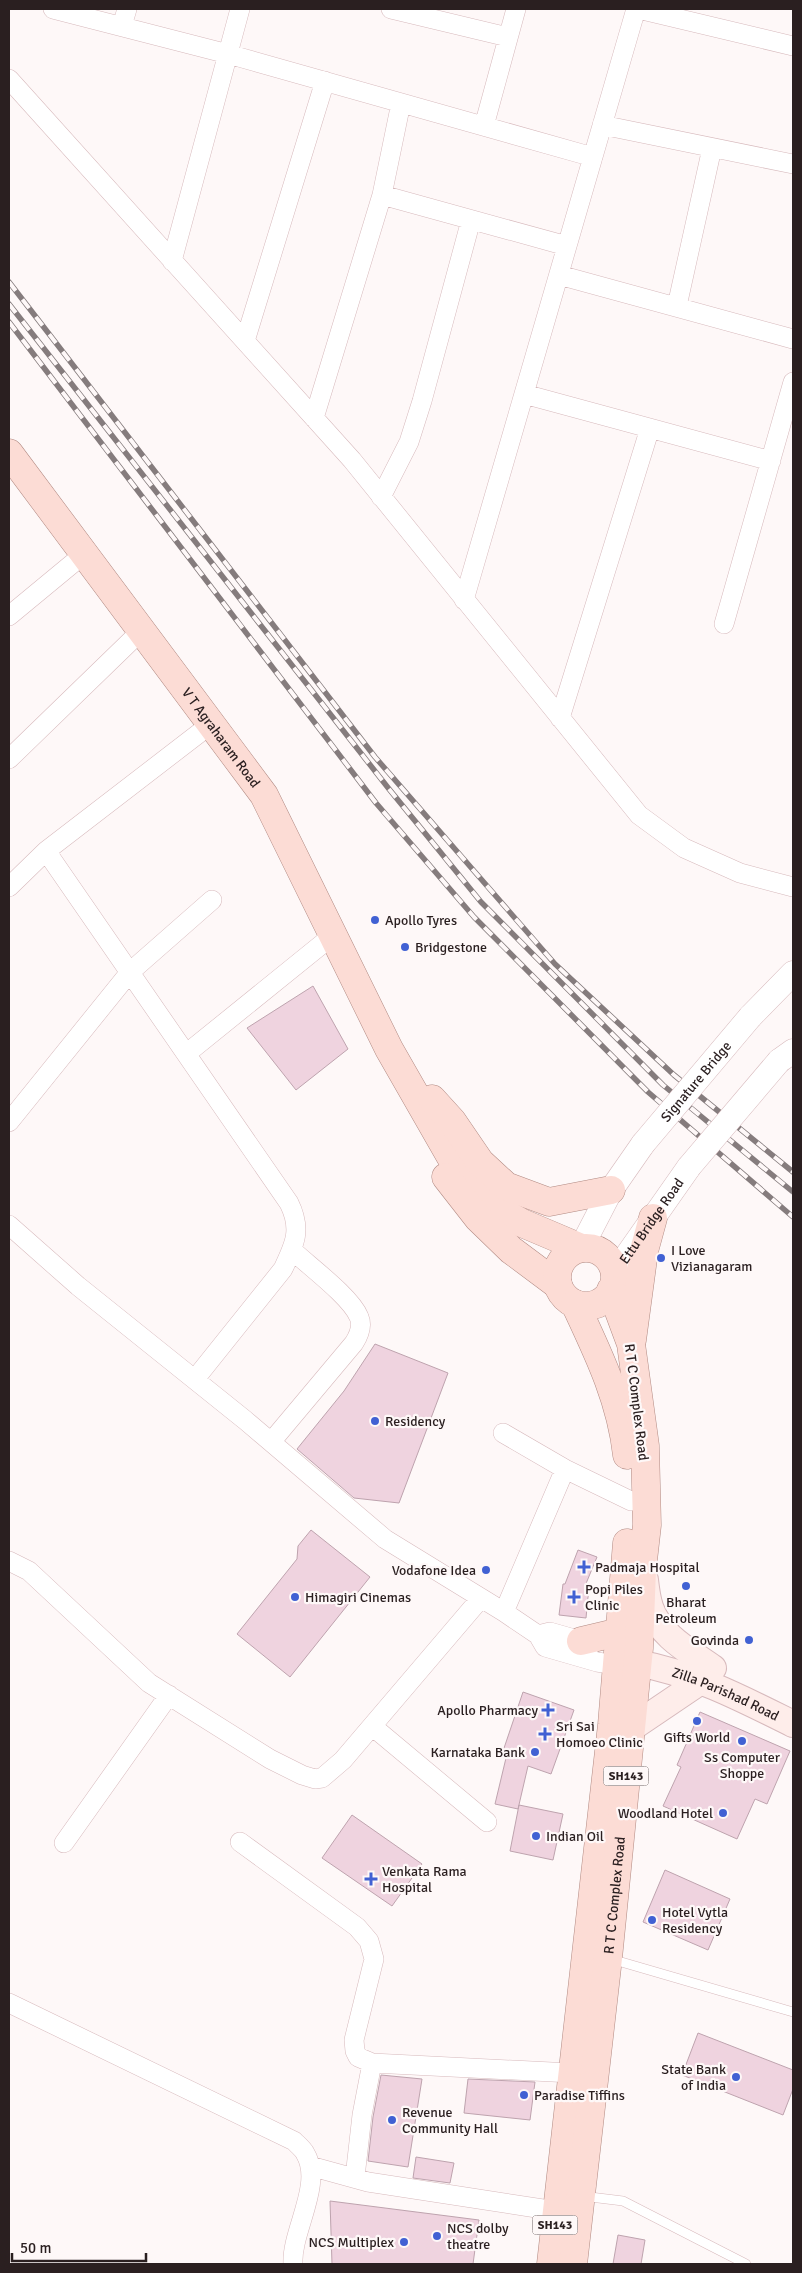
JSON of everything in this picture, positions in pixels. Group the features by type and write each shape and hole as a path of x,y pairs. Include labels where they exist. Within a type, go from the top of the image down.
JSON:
{"main road":[{"name":"V T Agraharam Road","path":"9,453 264,795 388,1049"},
{"path":"388,1049 452,1122 480,1162 506,1186 549,1202 611,1190"},
{"path":"388,1049 456,1166 494,1207 522,1223 589,1249 611,1264 613,1282 600,1302 592,1305 567,1295 511,1250 471,1210 421,1142 388,1049"},
{"path":"631,1344 644,1251 653,1218"},
{"path":"567,1295 557,1276 563,1259 570,1253 589,1249"},
{"name":"R T C Complex Road","path":"550,2264 567,2195 608,1958 630,1729 631,1654 647,1525 645,1446 631,1344 613,1282"},
{"name":"SH143","path":"567,1295 606,1372 622,1422 632,1501 622,1590 631,1654"},
{"path":"642,1570 650,1607 660,1627 707,1675"},
{"path":"581,1641 631,1654 674,1655 707,1675"},
{"name":"R T C Complex Road","path":"573,2264 567,2195 572,2073 612,1726 631,1654"},
{"path":"630,1729 707,1675"},
{"name":"Zilla Parishad Road","path":"707,1675 793,1705"},
{"name":"Zilla Parishad Road","path":"707,1675 747,1701 793,1724"}],"street":[{"path":"53,9 124,18 228,54 593,157"},
{"path":"172,261 240,9"},
{"path":"391,9 419,12 508,37"},
{"path":"484,126 516,9"},
{"path":"464,600 637,9 793,46"},
{"path":"9,79 314,418 381,497 638,815 684,848 740,873 793,887"},
{"path":"245,341 325,81"},
{"path":"314,418 382,195 401,103"},
{"path":"602,125 793,164"},
{"path":"677,306 712,148"},
{"path":"382,195 567,246"},
{"path":"381,497 408,442 422,401 471,220"},
{"path":"559,275 793,339"},
{"path":"724,624 793,382"},
{"path":"524,394 771,461"},
{"path":"560,718 650,428"},
{"path":"9,616 84,554"},
{"path":"9,759 142,631"},
{"path":"9,887 46,851 211,724"},
{"path":"46,851 290,1203 297,1222 292,1250 283,1269 195,1380"},
{"path":"9,1122 130,972 212,900"},
{"path":"186,1054 332,936"},
{"name":"Signature Bridge","path":"589,1249 611,1190 643,1144 750,1017 793,972"},
{"name":"Ettu Bridge Road","path":"613,1282 653,1218 689,1167 786,1056"},
{"path":"9,1225 78,1286 271,1442 385,1539 504,1612 538,1635 545,1647 597,1662 631,1654"},
{"path":"271,1442 354,1343 360,1327 360,1318 351,1304 292,1250"},
{"path":"503,1433 565,1469 632,1501"},
{"path":"504,1612 565,1469"},
{"path":"9,1561 29,1571 149,1683 270,1759 314,1779 322,1778 331,1772 481,1598"},
{"path":"538,1635 550,1632 581,1641"},
{"path":"64,1843 169,1695"},
{"path":"372,1726 487,1822"},
{"path":"240,1842 357,1927 368,1940 374,1959 354,2040 355,2051 358,2057 372,2062 572,2073"},
{"path":"9,2003 294,2141 305,2153 310,2166 310,2184 296,2235 293,2264"},
{"path":"355,2177 362,2114 372,2062"},
{"path":"310,2166 368,2182 567,2195"}],"lane":[{"path":"608,1958 793,2012"},
{"path":"567,2195 623,2201 746,2264"}],"building":[{"path":"313,986 348,1049 296,1090 247,1028"},
{"name":"Residency","path":"375,1344 448,1373 399,1503 354,1498 297,1449 344,1391"},
{"path":"311,1530 370,1577 290,1677 237,1634 297,1559 298,1546"},
{"path":"578,1550 597,1557 585,1586 589,1587 586,1618 559,1615 563,1584 565,1584"},
{"path":"523,1692 574,1710 551,1774 528,1766 518,1809 495,1804 506,1758 501,1757"},
{"path":"700,1712 790,1751 767,1804 755,1799 737,1839 663,1806 681,1767 677,1765"},
{"path":"519,1805 563,1814 553,1860 510,1851"},
{"path":"352,1815 422,1864 392,1906 322,1858"},
{"path":"665,1870 730,1899 708,1950 643,1922"},
{"path":"698,2033 793,2070 793,2089 783,2115 682,2075"},
{"name":"Revenue Community Hall","path":"381,2075 422,2079 408,2167 368,2161 373,2117"},
{"path":"468,2079 535,2082 530,2120 464,2113"},
{"path":"416,2157 454,2163 450,2183 413,2178"},
{"name":"NCS Multiplex","path":"330,2201 479,2220 473,2264 332,2264"},
{"path":"618,2235 645,2240 641,2264 613,2264"}],"railway":[{"path":"9,282 375,757 555,964 674,1075 793,1172"},
{"path":"9,304 389,789 481,902 663,1085 793,1192"},
{"path":"9,322 376,803 474,917 648,1092 793,1217"}],"place":[{"name":"Apollo Tyres","path":"375,920"},
{"name":"Bridgestone","path":"405,947"},
{"name":"I Love Vizianagaram","path":"661,1258"},
{"name":"Residency","path":"375,1421"},
{"name":"Padmaja Hospital","path":"584,1567"},
{"name":"Vodafone Idea","path":"486,1570"},
{"name":"Bharat Petroleum","path":"686,1586"},
{"name":"Himagiri Cinemas","path":"295,1597"},
{"name":"Popi Piles Clinic","path":"574,1597"},
{"name":"Govinda","path":"749,1640"},
{"name":"Apollo Pharmacy","path":"548,1710"},
{"name":"Gifts World","path":"697,1721"},
{"name":"Sri Sai Homoeo Clinic","path":"545,1734"},
{"name":"Ss Computer Shoppe","path":"742,1741"},
{"name":"Karnataka Bank","path":"535,1752"},
{"name":"Woodland Hotel","path":"723,1813"},
{"name":"Indian Oil","path":"536,1836"},
{"name":"Venkata Rama Hospital","path":"371,1879"},
{"name":"Hotel Vytla Residency","path":"652,1920"},
{"name":"State Bank of India","path":"736,2077"},
{"name":"Paradise Tiffins","path":"524,2095"},
{"name":"Revenue Community Hall","path":"392,2120"},
{"name":"NCS dolby theatre","path":"437,2236"},
{"name":"NCS Multiplex","path":"404,2242"}]}
